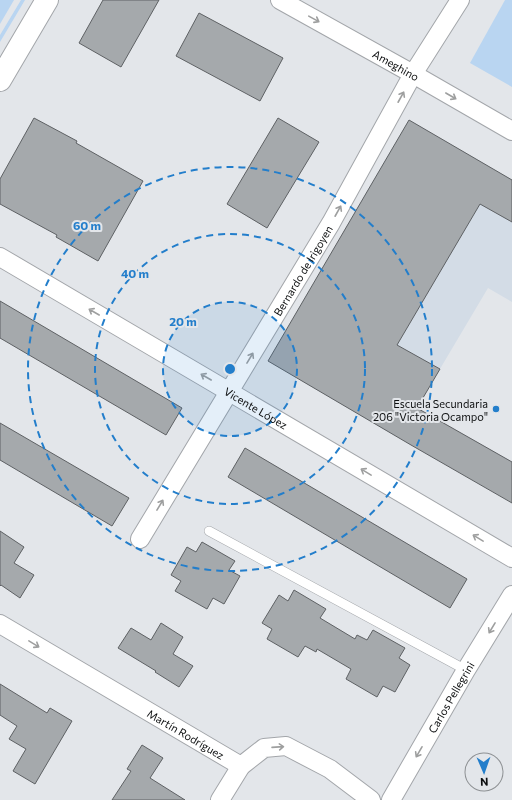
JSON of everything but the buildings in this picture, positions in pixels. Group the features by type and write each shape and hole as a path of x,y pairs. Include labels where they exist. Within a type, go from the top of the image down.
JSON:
{"main road":[{"path":"0,80 47,0"}],"street":[{"name":"Ameghino","path":"280,0 512,131"},
{"name":"Bernardo de Irigoyen","path":"140,539 331,223 413,74 460,0"},
{"name":"Vicente López","path":"0,257 512,558"},
{"name":"Carlos Pellegrini","path":"391,800 466,670 512,595"},
{"name":"Martín Rodríguez","path":"0,624 241,766"},
{"path":"220,800 241,766 264,748 286,746 330,769 371,800"}],"lane":[{"path":"209,531 466,670"}],"shaded area":[{"path":"0,0 14,0 0,24"},
{"path":"21,0 25,0 0,42 0,35"},
{"path":"505,0 512,0 512,87 470,63"},
{"path":"409,120 512,180 512,302 488,288 399,438 268,361"}],"place":[{"name":"Escuela Secundaria 206 \"Victoria Ocampo\"","path":"496,409"}]}
